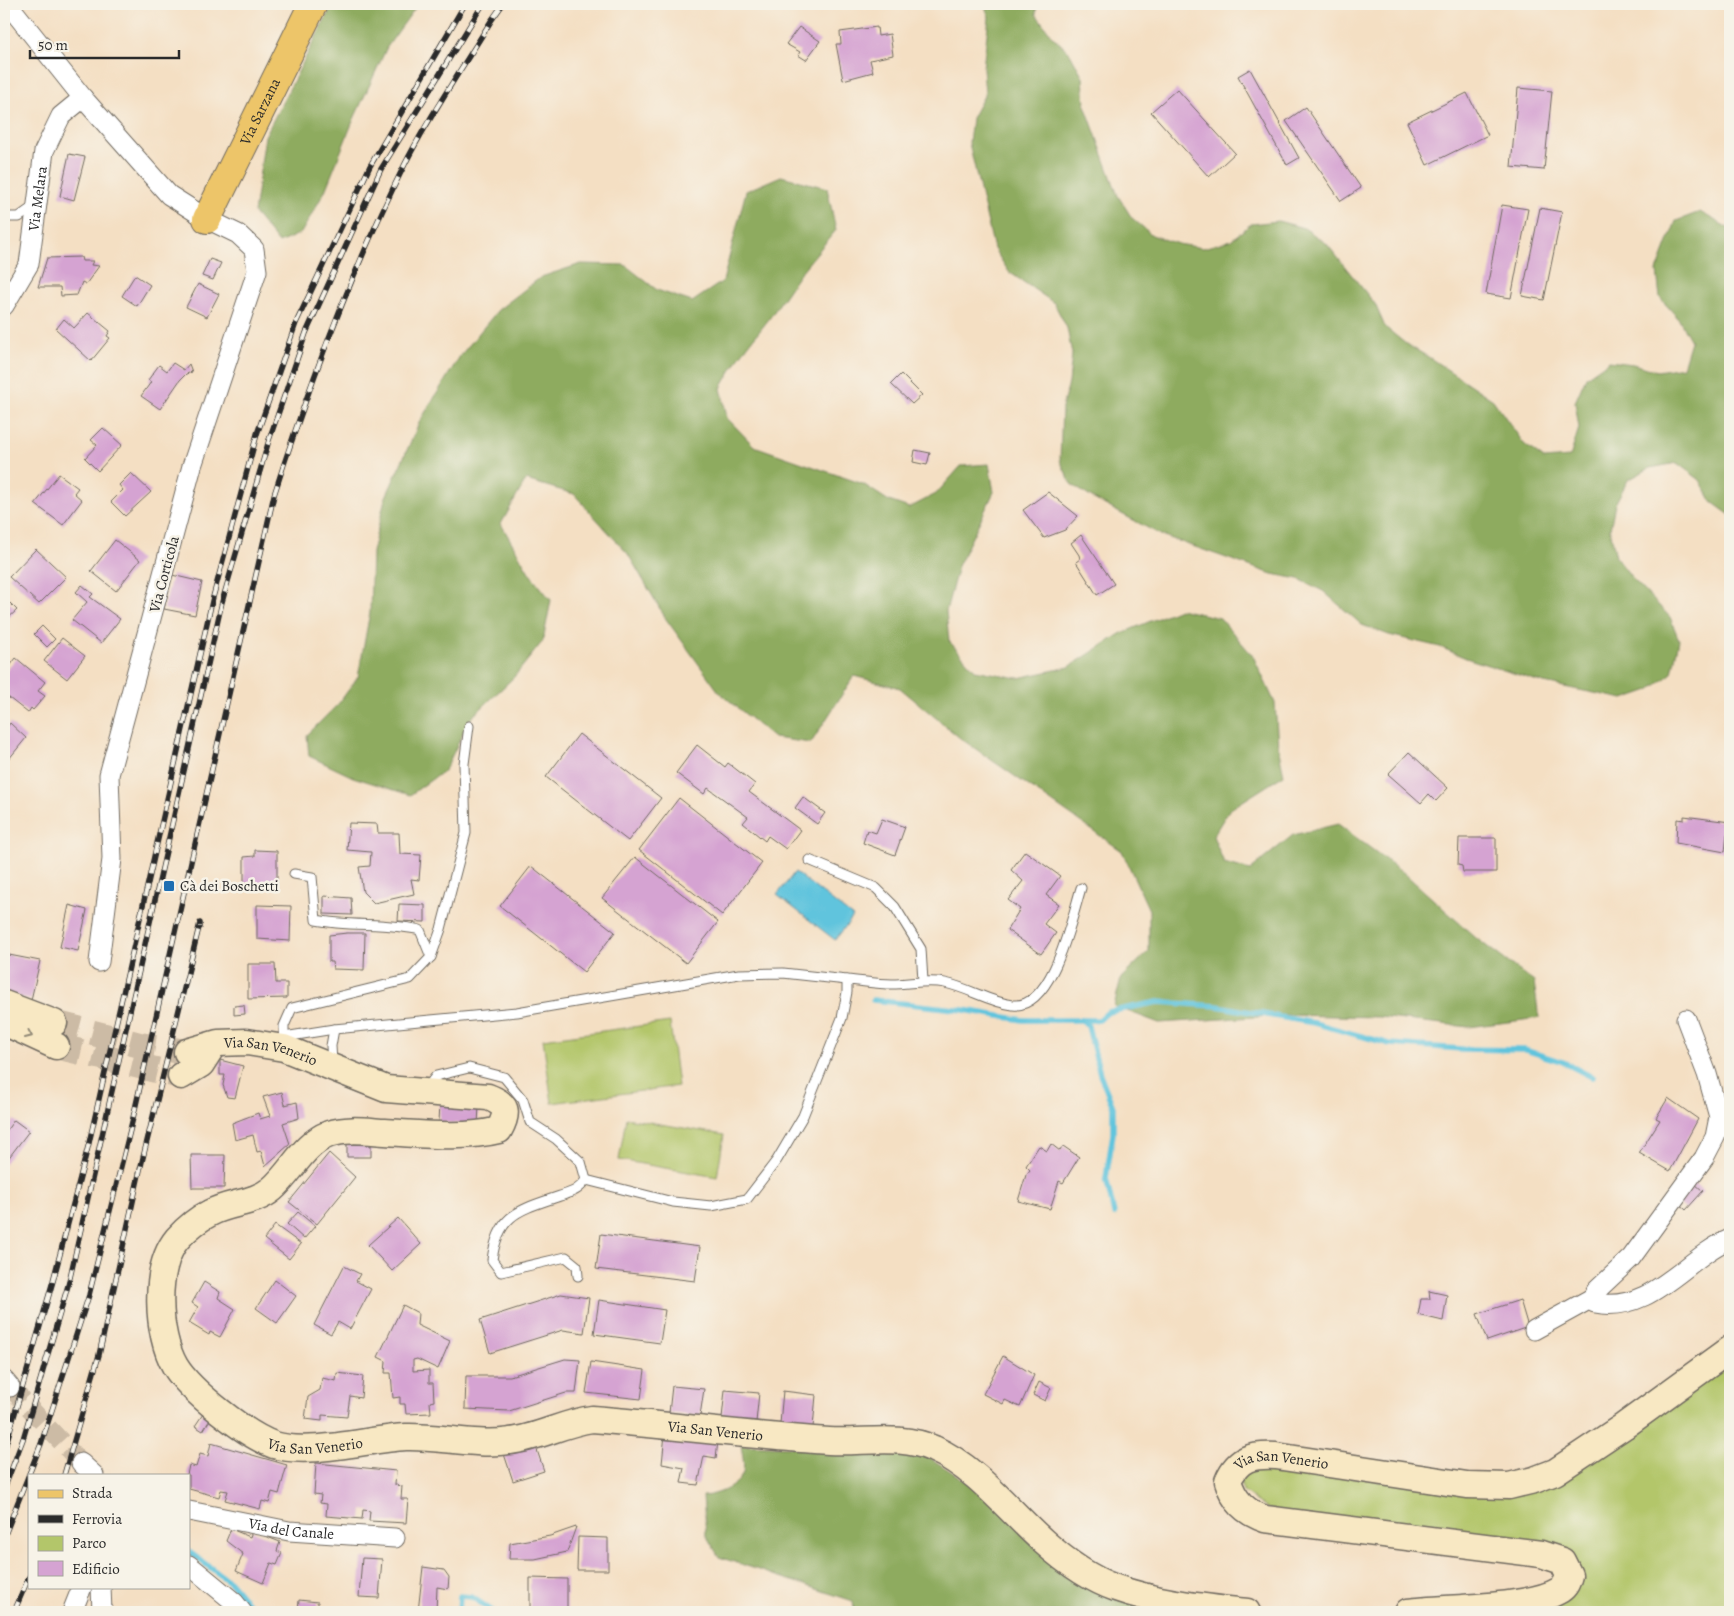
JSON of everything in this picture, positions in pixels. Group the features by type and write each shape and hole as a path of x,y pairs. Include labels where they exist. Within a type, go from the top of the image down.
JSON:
{"main road":[{"name":"Via Sarzana","path":"207,219 309,6"}],"street":[{"name":"Via Corticola","path":"8,4 83,98 169,195 207,219 238,234 254,249 258,271 192,466 109,774 112,859 99,962"},
{"name":"Via Melara","path":"4,306 29,264 44,151 61,116 83,98"},
{"path":"4,1004 55,1035 4,1022"},
{"path":"1534,1330 1592,1298 1596,1291 1631,1258 1704,1158 1715,1137 1719,1117 1707,1074 1686,1020"},
{"name":"Via San Venerio","path":"184,1064 214,1044 247,1042 284,1043 332,1067 386,1088 488,1096 497,1100 504,1108 506,1118 499,1130 486,1133 427,1134 355,1130 327,1135 310,1146 283,1179 270,1191 249,1202 212,1212 191,1225 176,1240 166,1259 161,1287 163,1320 169,1349 176,1366 217,1408 260,1439 294,1449 407,1437 473,1443 511,1441 572,1422 592,1420 830,1441 908,1441 934,1449 956,1462 976,1478 1044,1542 1074,1566 1115,1588 1178,1604 1247,1612"},
{"path":"1592,1298 1596,1303 1607,1306 1640,1299 1676,1277 1718,1244 1730,1239"},
{"name":"Via San Venerio","path":"1408,1612 1520,1607 1548,1595 1567,1584 1569,1575 1562,1561 1541,1554 1265,1519 1245,1509 1234,1498 1228,1481 1238,1463 1256,1455 1276,1456 1467,1485 1509,1486 1534,1480 1555,1472 1616,1431 1730,1349"},
{"name":"Via del Canale","path":"190,1511 289,1531 396,1538"},
{"path":"190,1566 234,1602 242,1612"},
{"path":"72,1612 82,1588"},
{"path":"102,1588 102,1612"}],"lane":[{"path":"4,217 19,217 36,204"},
{"path":"468,726 464,764 466,834 441,929 431,957 410,979 292,1008 284,1026 284,1043 334,1029 517,1012 739,974 783,973 891,984 923,981 944,983 994,1001 1016,1006 1032,1001 1044,988 1055,966 1081,888"},
{"path":"809,860 876,888 895,908 921,949 923,981"},
{"path":"294,874 312,877 316,920 330,923 401,925 420,930 431,957"},
{"path":"586,1180 673,1202 711,1206 747,1198 778,1160 803,1116 842,1018 847,992 847,980"},
{"path":"332,1067 331,1046 334,1029"},
{"path":"425,1092 436,1076 469,1068 504,1077 523,1100 530,1122 556,1138 581,1162 586,1180"},
{"path":"578,1276 577,1266 566,1257 501,1272 492,1260 495,1240 507,1219 532,1206 579,1190 586,1180"}],"green space":[{"path":"333,4 418,4 387,47 353,121 325,191 301,233 279,243 254,213 265,136"},
{"path":"984,4 1037,4 1036,14 1052,36 1070,53 1083,77 1085,105 1118,196 1132,218 1152,235 1178,244 1203,248 1231,240 1251,224 1278,221 1304,228 1326,243 1375,304 1385,327 1406,344 1493,400 1524,444 1544,459 1570,457 1579,428 1575,402 1586,377 1609,361 1633,364 1657,371 1683,367 1691,341 1678,318 1660,298 1657,271 1676,221 1700,212 1730,229 1730,515 1712,502 1700,480 1677,463 1650,468 1628,480 1615,504 1610,529 1616,557 1633,579 1670,617 1679,640 1672,673 1650,690 1624,699 1544,683 1466,658 1440,647 1389,635 1362,625 1323,591 1299,579 1272,574 1161,535 1092,498 1071,484 1060,460 1062,407 1069,383 1072,354 1067,328 1054,303 1009,272 994,249 969,143 972,118 985,94 983,68 989,17"},
{"path":"781,176 827,188 836,230 801,272 769,319 740,356 721,388 727,418 754,446 863,484 889,501 909,508 936,494 961,466 989,464 994,492 958,566 946,611 949,641 975,670 1018,678 1069,667 1120,634 1179,609 1220,618 1253,656 1275,703 1278,747 1284,775 1229,810 1213,836 1224,863 1250,870 1293,835 1338,824 1404,873 1476,938 1534,982 1539,1018 1469,1027 1379,1017 1287,1015 1159,1023 1114,1006 1121,978 1149,951 1149,910 1122,851 960,738 900,688 854,676 811,743 774,738 719,692 666,619 628,554 574,494 526,480 501,524 530,574 551,600 543,641 514,677 470,719 445,770 410,795 353,777 309,756 307,735 339,703 358,677 370,612 372,552 385,499 420,421 460,356 498,310 541,277 581,264 625,265 657,290 692,302 723,281 746,191"},
{"path":"670,1022 678,1086 552,1103 543,1039"},
{"path":"626,1118 724,1135 717,1177 619,1160"},
{"path":"1730,1364 1730,1612 1536,1612 1580,1575 1268,1509 1243,1492 1240,1476 1257,1466 1510,1496"},
{"path":"741,1445 906,1451 930,1458 1169,1612 854,1612 853,1601 719,1557 706,1535 703,1496 726,1489 740,1478 744,1466"}],"water":[{"path":"795,872 853,917 835,940 777,895"}],"building":[{"path":"799,27 820,41 806,60 798,55 800,52 786,44"},
{"path":"877,27 878,36 890,34 893,55 870,60 873,72 843,80 836,44 841,44 840,32"},
{"path":"1250,69 1299,158 1287,165 1238,76"},
{"path":"1518,88 1552,91 1544,170 1511,167"},
{"path":"1177,89 1235,153 1209,177 1151,112"},
{"path":"1467,93 1488,135 1427,165 1407,122"},
{"path":"1306,107 1361,188 1341,201 1286,121"},
{"path":"69,154 85,157 74,200 60,196"},
{"path":"1502,205 1528,209 1511,298 1486,294"},
{"path":"1540,208 1562,212 1544,300 1522,296"},
{"path":"81,257 82,261 93,261 91,265 99,266 86,284 82,282 77,295 61,296 60,287 38,287 47,258"},
{"path":"210,259 221,263 213,280 202,276"},
{"path":"135,275 150,285 137,306 122,296"},
{"path":"198,284 219,294 207,317 186,307"},
{"path":"88,313 110,331 107,336 110,338 91,361 56,329 64,319 74,328"},
{"path":"173,363 184,370 189,364 192,372 186,374 180,380 160,409 141,396 151,382 148,380 159,365 167,371"},
{"path":"901,374 922,395 912,404 891,384"},
{"path":"103,428 122,445 98,471 85,458 97,445 91,440"},
{"path":"915,450 930,453 927,465 913,462"},
{"path":"131,473 151,492 125,516 111,502 123,490 119,485"},
{"path":"59,474 78,488 74,493 82,500 63,525 35,504"},
{"path":"1048,492 1078,516 1065,530 1044,538 1023,510"},
{"path":"1081,535 1114,584 1097,595 1076,562 1080,559 1079,555 1071,543"},
{"path":"115,540 140,560 116,591 91,571"},
{"path":"36,549 66,577 39,604 9,577"},
{"path":"172,575 202,582 195,615 164,609"},
{"path":"82,585 93,594 90,597 120,619 101,643 72,620 87,602 76,592"},
{"path":"10,603 17,610 4,622 4,608"},
{"path":"42,626 55,639 47,647 34,634"},
{"path":"62,638 85,656 67,679 44,661"},
{"path":"16,658 45,682 38,691 45,696 28,713 4,694 4,674"},
{"path":"4,722 8,726 10,723 26,738 4,765"},
{"path":"579,734 661,798 628,841 546,777"},
{"path":"697,745 725,767 728,763 755,784 749,792 800,830 786,849 768,836 765,841 743,823 748,817 708,788 704,794 676,773"},
{"path":"1409,752 1448,788 1436,801 1429,794 1421,803 1388,774"},
{"path":"803,797 825,813 817,824 795,808"},
{"path":"679,798 762,863 722,915 639,850"},
{"path":"1684,816 1730,822 1730,834 1727,834 1725,852 1676,843 1677,819 1684,820"},
{"path":"882,819 905,827 895,855 863,843 867,830 876,833"},
{"path":"349,823 377,824 378,833 399,833 400,854 421,855 419,880 411,879 414,894 374,903 363,892 359,867 370,866 371,852 347,850"},
{"path":"1459,838 1496,838 1496,872 1463,872 1462,866 1458,865"},
{"path":"255,850 277,851 277,884 244,884 244,857 255,856"},
{"path":"1025,851 1060,876 1046,895 1059,904 1044,924 1056,933 1041,954 1007,930 1020,909 1008,900 1023,881 1011,870"},
{"path":"635,857 718,922 686,963 602,898"},
{"path":"531,866 615,932 584,972 500,906"},
{"path":"324,896 351,898 352,915 324,914"},
{"path":"399,904 425,905 425,922 398,921"},
{"path":"69,905 87,910 78,951 60,947"},
{"path":"257,905 291,906 290,941 257,939"},
{"path":"365,933 364,970 333,969 332,962 329,962 329,935"},
{"path":"4,954 40,961 31,1000 4,993"},
{"path":"248,964 275,964 276,983 287,983 287,998 248,999"},
{"path":"244,1005 245,1014 234,1015 234,1006"},
{"path":"220,1060 243,1066 235,1098 227,1097 223,1085 225,1075 220,1075"},
{"path":"282,1092 285,1105 297,1102 299,1118 283,1123 290,1144 265,1166 261,1151 257,1152 253,1135 235,1140 232,1123 258,1113 260,1119 270,1116 263,1097"},
{"path":"1668,1098 1698,1119 1670,1171 1639,1153 1660,1120 1656,1118"},
{"path":"440,1103 479,1105 478,1125 439,1122"},
{"path":"14,1120 29,1131 4,1164 4,1134"},
{"path":"347,1144 371,1145 371,1157 347,1157"},
{"path":"1051,1144 1060,1151 1063,1146 1079,1157 1063,1183 1059,1181 1050,1209 1018,1201 1026,1175 1030,1170 1026,1166 1039,1146 1047,1151"},
{"path":"329,1153 355,1177 317,1224 289,1202"},
{"path":"191,1155 225,1155 224,1188 192,1188"},
{"path":"1694,1183 1703,1191 1686,1210 1675,1200"},
{"path":"298,1212 315,1226 304,1239 287,1224"},
{"path":"398,1218 421,1244 392,1271 368,1245"},
{"path":"275,1225 301,1244 289,1259 264,1239"},
{"path":"601,1234 700,1247 695,1281 596,1269"},
{"path":"344,1266 360,1274 356,1281 371,1289 350,1329 338,1322 331,1334 314,1325"},
{"path":"275,1280 296,1296 277,1323 256,1308"},
{"path":"204,1282 220,1292 218,1298 235,1309 220,1337 210,1332 209,1335 189,1323 198,1307 192,1303"},
{"path":"1429,1291 1447,1295 1443,1321 1418,1315 1421,1299 1430,1299"},
{"path":"561,1294 589,1298 584,1333 563,1330 490,1353 480,1320"},
{"path":"599,1300 665,1310 660,1343 594,1334"},
{"path":"1520,1300 1528,1327 1487,1341 1477,1314"},
{"path":"403,1305 418,1313 417,1325 450,1341 438,1369 417,1359 413,1360 413,1371 429,1370 429,1383 433,1383 434,1401 430,1402 431,1413 406,1414 405,1404 400,1404 400,1397 393,1398 391,1373 385,1373 386,1361 378,1357"},
{"path":"1003,1356 1034,1375 1020,1407 1005,1400 1003,1404 983,1394"},
{"path":"565,1359 580,1360 576,1393 566,1393 509,1411 465,1409 466,1376 510,1376"},
{"path":"591,1362 645,1370 641,1399 586,1393"},
{"path":"337,1373 363,1376 361,1398 350,1396 347,1417 322,1415 322,1421 305,1419 308,1397 320,1390 322,1378 336,1381"},
{"path":"1039,1382 1051,1388 1045,1401 1033,1395"},
{"path":"672,1386 704,1389 700,1416 669,1413"},
{"path":"725,1390 759,1393 756,1422 722,1418"},
{"path":"783,1391 816,1395 813,1427 780,1424"},
{"path":"203,1414 211,1418 203,1431 195,1426"},
{"path":"665,1434 718,1441 716,1458 704,1456 698,1485 681,1483 684,1468 662,1464"},
{"path":"211,1443 287,1465 279,1494 272,1492 269,1503 262,1501 260,1509 225,1500 228,1491 221,1490 219,1497 190,1489 190,1474 187,1474 189,1465 196,1467 200,1454 208,1456"},
{"path":"535,1444 544,1471 513,1481 504,1454"},
{"path":"316,1463 396,1471 395,1485 402,1486 401,1499 408,1499 406,1523 369,1521 370,1511 363,1510 362,1519 326,1516 327,1504 320,1503 321,1495 314,1494"},
{"path":"576,1527 567,1552 535,1559 509,1559 510,1543 550,1536"},
{"path":"231,1529 250,1537 252,1531 280,1542 277,1551 282,1553 277,1565 271,1563 263,1583 236,1571 243,1554 226,1541"},
{"path":"578,1537 608,1538 608,1570 577,1570"},
{"path":"362,1558 382,1559 379,1598 359,1597"},
{"path":"423,1567 444,1570 449,1577 448,1589 437,1587 436,1612 418,1612"},
{"path":"530,1578 567,1579 567,1612 530,1612"},
{"path":"299,1600 318,1602 318,1612 298,1612"}],"waterway":[{"path":"873,1000 964,1010 1023,1020 1099,1020 1108,1012 1158,1002 1217,1006 1314,1023 1390,1044 1462,1049 1525,1050 1563,1062 1592,1077"},
{"path":"1081,1019 1088,1026 1100,1074 1113,1107 1113,1134 1106,1178 1114,1214"},
{"path":"190,1553 230,1582 255,1612"},
{"path":"459,1612 460,1596 472,1597 494,1612"}],"tunnel":[{"path":"54,1023 140,1045 187,1052"},
{"path":"56,1046 181,1076"},
{"path":"10,1387 81,1463"}],"railway":[{"path":"4,1451 53,1281 89,1143 212,601 257,434 296,323 370,166 465,4"},
{"path":"4,1489 23,1439 69,1282 222,602 269,440 306,333 381,169 483,4"},
{"path":"29,1474 41,1444 89,1295 133,1118 274,495 333,327 386,204 405,164 446,92 503,4"},
{"path":"64,1474 99,1355 140,1170 200,923 200,927"},
{"path":"4,1537 28,1477"},
{"path":"14,1612 28,1579"}],"place":[{"name":"Cà dei Boschetti","path":"169,886"}]}
